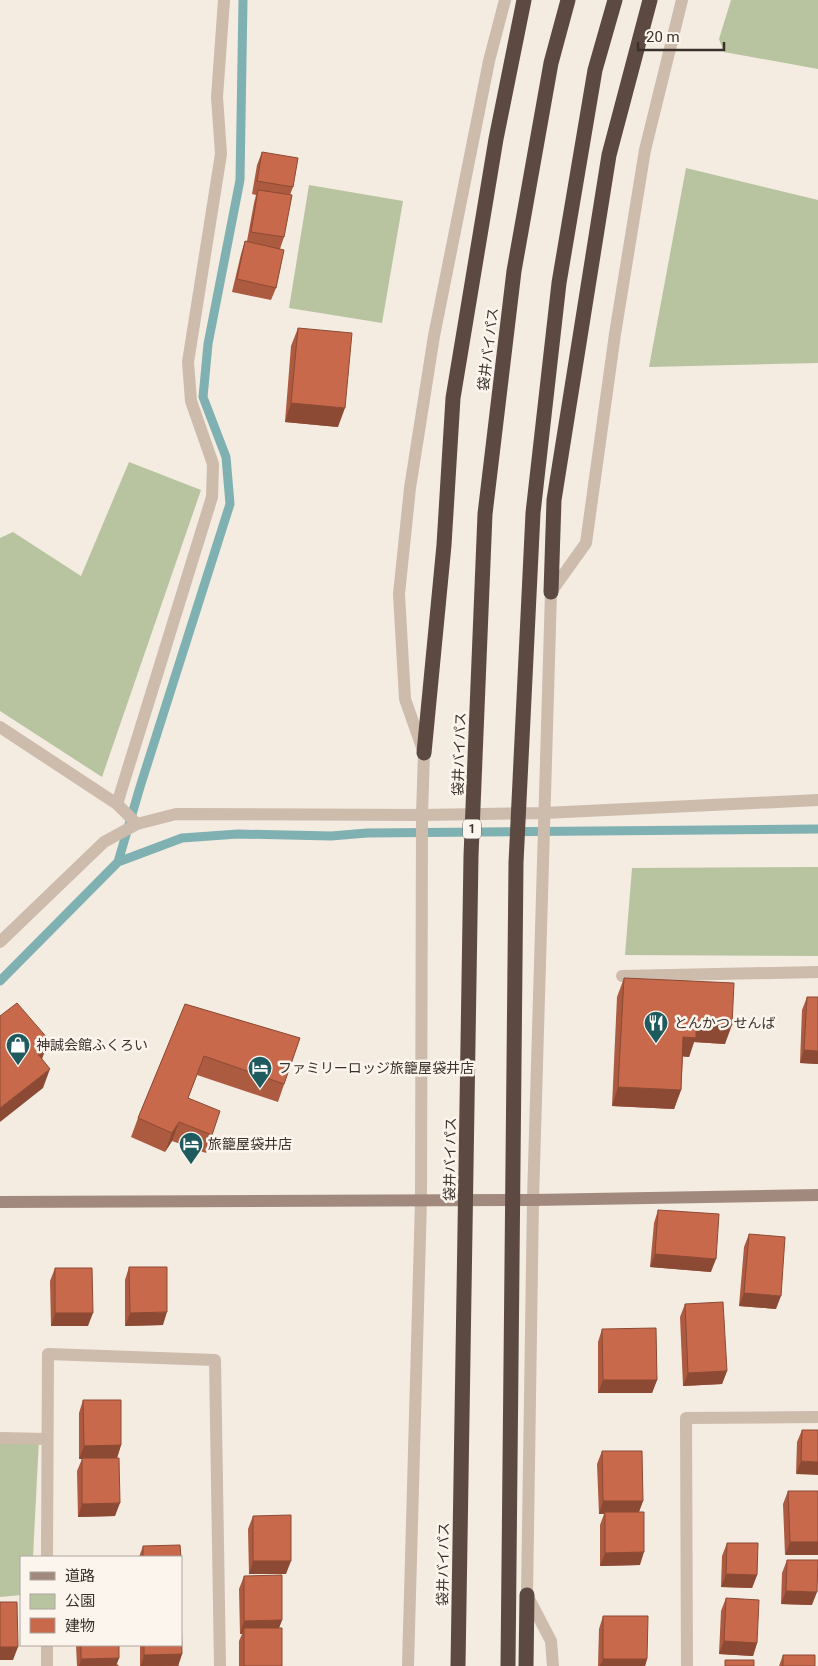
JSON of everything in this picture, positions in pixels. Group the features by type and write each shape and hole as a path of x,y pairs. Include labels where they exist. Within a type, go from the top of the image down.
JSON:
{"highway":[{"path":"424,753 444,545 453,398 491,166 524,0"},
{"name":"袋井バイパス","path":"458,1666 471,866 485,514 514,271 551,63 568,0"},
{"path":"508,1666 516,863 533,513 559,283 596,70 614,0"},
{"path":"551,592 554,500 609,155 650,0"},
{"path":"526,1666 527,1595"}],"street":[{"path":"117,804 212,497 213,464 191,401 188,362 221,154 217,97 224,0"},
{"path":"408,1666 421,1200 422,815 424,753 405,699 400,594 410,488 442,298 489,60 505,0"},
{"path":"553,1666 551,1641 527,1595 533,1200 551,592 586,542 615,334 645,150 682,0"},
{"path":"0,727 117,804 137,824"},
{"path":"0,942 104,842 137,824 176,814 422,815 544,813 818,800"},
{"path":"622,976 818,972"},
{"path":"0,1202 533,1200 818,1195"},
{"path":"47,1556 48,1354 216,1360 220,1666"},
{"path":"687,1666 686,1418 818,1417"},
{"path":"0,1438 48,1439"},
{"path":"47,1646 47,1666"}],"green space":[{"path":"731,0 818,0 818,69 724,52 719,39"},
{"path":"686,168 818,200 818,363 649,367"},
{"path":"309,185 403,201 382,323 289,308"},
{"path":"129,462 201,490 102,777 0,711 0,538 13,532 81,576"},
{"path":"818,867 818,956 625,955 632,868"},
{"path":"0,1438 39,1439 33,1556 20,1556 20,1595 0,1597"}],"building":[{"path":"262,152 298,158 293,187 257,181"},
{"path":"258,190 292,195 284,237 251,232"},
{"path":"245,241 284,250 276,288 237,279"},
{"path":"298,328 352,333 345,408 291,403"},
{"path":"624,978 734,983 732,1025 696,1023 696,1038 683,1037 681,1090 618,1087"},
{"path":"807,997 818,997 818,1051 804,1050"},
{"name":"神誠会館ふくろい","path":"17,1003 49,1040 38,1054 50,1069 0,1108 0,1016"},
{"name":"ファミリーロッジ旅籠屋袋井店","path":"185,1004 300,1038 284,1084 204,1056 188,1098 220,1111 212,1135 179,1122 172,1133 138,1118"},
{"path":"658,1210 719,1214 716,1259 655,1254"},
{"path":"749,1234 785,1237 781,1296 744,1293"},
{"path":"129,1267 167,1267 167,1312 130,1313"},
{"path":"55,1268 92,1268 93,1313 55,1313"},
{"path":"723,1302 727,1371 688,1373 685,1304"},
{"path":"656,1328 657,1380 603,1380 602,1329"},
{"path":"83,1400 121,1400 121,1445 84,1446"},
{"path":"802,1430 818,1430 818,1462 801,1461"},
{"path":"602,1451 642,1451 643,1501 603,1501"},
{"path":"82,1458 119,1458 120,1503 82,1504"},
{"path":"788,1491 818,1491 818,1542 790,1542"},
{"path":"605,1512 644,1512 644,1552 605,1553"},
{"path":"291,1515 291,1561 253,1561 253,1516"},
{"path":"727,1543 758,1543 757,1575 726,1574"},
{"path":"180,1545 181,1556 143,1556 143,1546"},
{"path":"787,1560 818,1560 817,1592 786,1591"},
{"path":"282,1575 282,1620 244,1621 244,1576"},
{"path":"726,1598 759,1600 757,1643 724,1641"},
{"path":"0,1602 17,1602 18,1647 0,1647"},
{"path":"603,1616 648,1616 647,1659 603,1659"},
{"path":"244,1628 282,1628 282,1666 244,1666"},
{"path":"81,1646 119,1646 119,1658 81,1659"},
{"path":"144,1646 182,1646 182,1654 144,1655"},
{"path":"783,1655 815,1655 815,1666 783,1666"},
{"path":"725,1660 754,1660 754,1666 725,1666"},
{"path":"118,1665 118,1666 81,1666"},
{"path":"178,1665 178,1666 141,1666"}],"waterway":[{"path":"118,862 230,504 226,457 203,397 208,344 240,180 243,0"},
{"path":"0,981 118,862 182,838 238,834 331,836 367,833 818,829"}],"place":[{"name":"とんかつ せんば","path":"656,1044"},
{"name":"神誠会館ふくろい","path":"18,1066"},
{"name":"ファミリーロッジ旅籠屋袋井店","path":"260,1089"},
{"name":"旅籠屋袋井店","path":"191,1165"}]}
